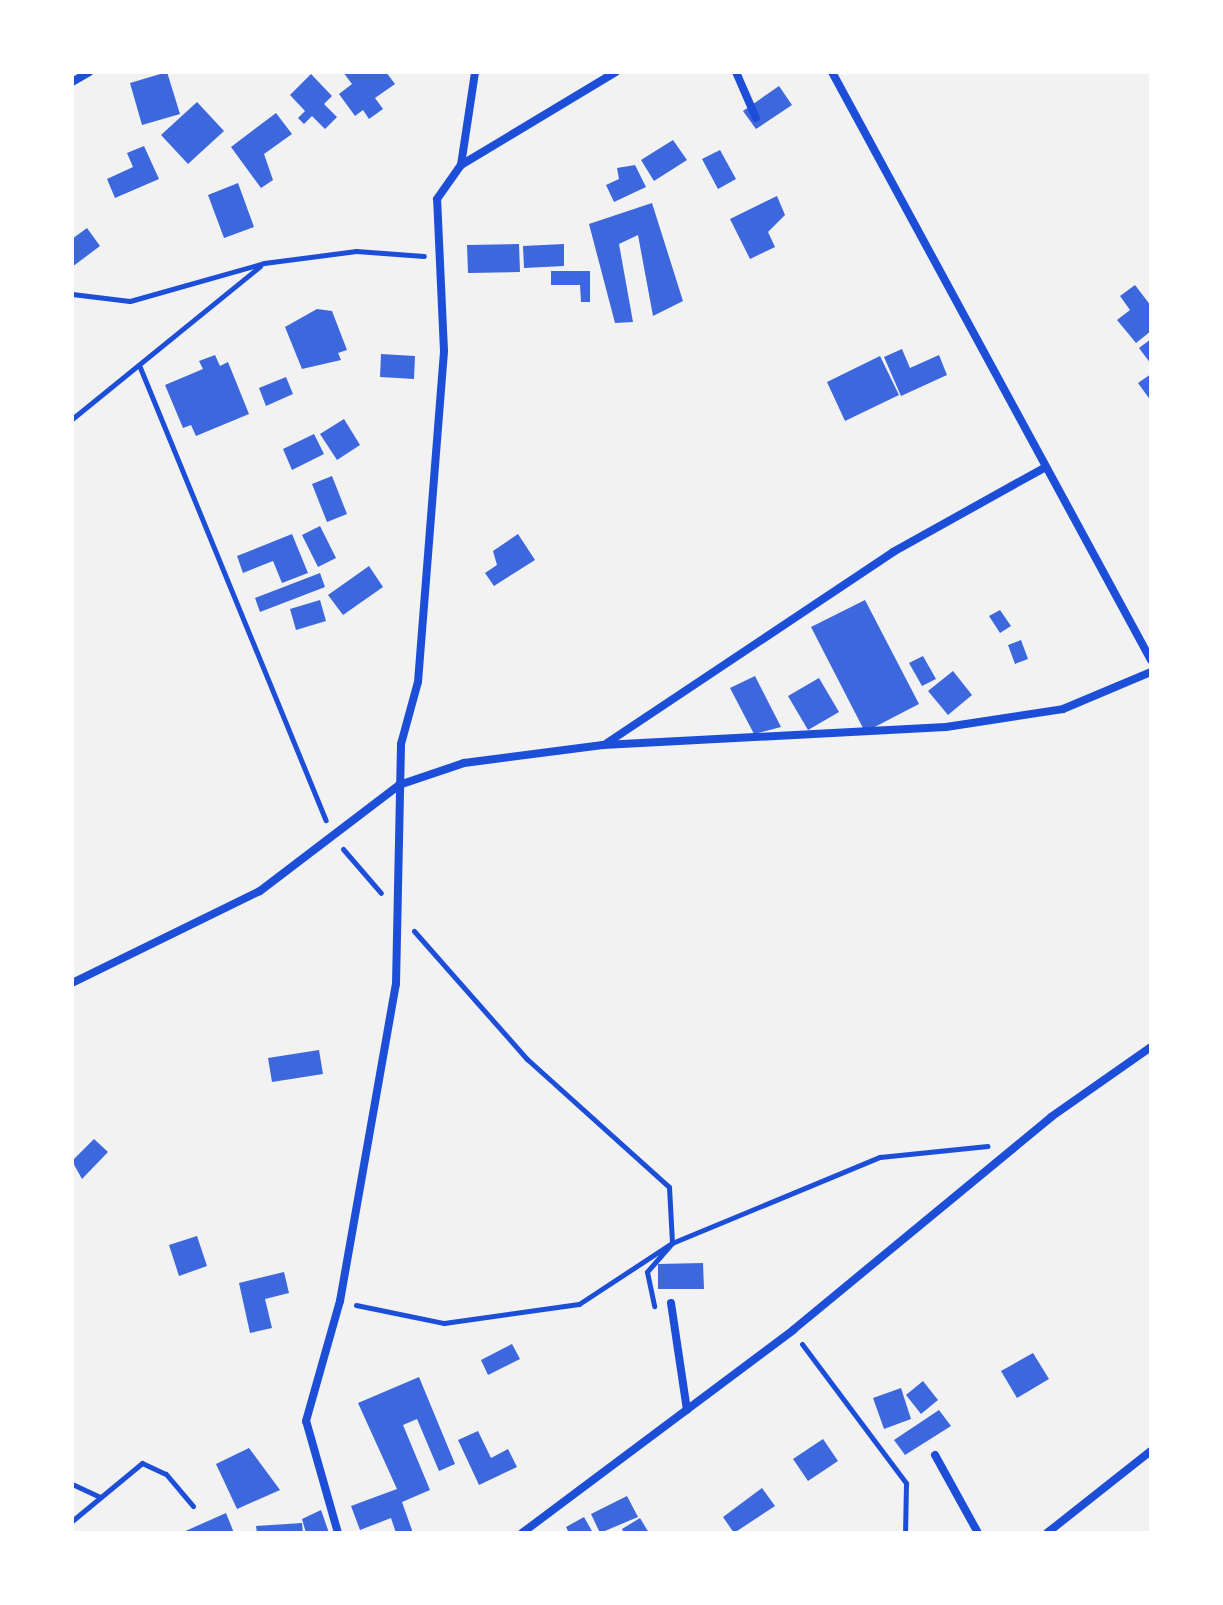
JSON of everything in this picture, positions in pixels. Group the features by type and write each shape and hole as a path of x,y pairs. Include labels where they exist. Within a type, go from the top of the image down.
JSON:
{"street":[{"path":"72,82 89,72"},
{"path":"461,165 475,72"},
{"path":"338,1533 306,1421 340,1301 394,999 399,785 432,543 444,351 437,199 461,165 616,72"},
{"path":"736,72 756,118"},
{"path":"832,72 1151,660"},
{"path":"603,745 893,552 1046,467"},
{"path":"72,983 260,891 335,840 399,785 464,763 603,745 961,725 1063,709 1151,672"},
{"path":"522,1533 793,1330 1020,1142 1151,1047"},
{"path":"671,1303 687,1410"},
{"path":"1047,1533 1151,1451"},
{"path":"935,1455 978,1533"}],"path":[{"path":"72,294 151,298 264,263 386,250 442,260"},
{"path":"72,419 264,263"},
{"path":"139,365 335,840 527,1059 669,1187 672,1243 647,1272 645,1290 655,1307 671,1303"},
{"path":"340,1301 444,1323 579,1304 672,1243 880,1157 1020,1142"},
{"path":"793,1330 906,1483 905,1533"},
{"path":"72,1521 142,1463 166,1474 193,1506"},
{"path":"72,1484 100,1497"}],"building":[{"path":"167,72 180,114 142,125 130,83"},
{"path":"343,72 386,72 395,84 375,98 383,109 369,119 363,110 355,116 339,94 352,84"},
{"path":"311,74 332,96 324,104 337,117 325,129 312,116 304,124 298,118 305,111 290,95"},
{"path":"779,86 792,105 756,129 743,111"},
{"path":"197,102 224,131 188,164 161,135"},
{"path":"276,113 292,134 264,154 273,180 261,188 231,147"},
{"path":"673,140 687,160 654,181 641,160"},
{"path":"144,146 159,179 115,198 107,179 133,167 127,153"},
{"path":"720,150 736,179 718,189 702,159"},
{"path":"635,165 646,187 614,202 606,185 619,179 617,168"},
{"path":"238,183 254,227 224,238 208,195"},
{"path":"777,196 785,215 768,232 775,247 750,259 730,219"},
{"path":"652,203 683,301 653,316 638,235 619,244 633,322 615,323 589,224"},
{"path":"87,228 100,246 72,267 72,239"},
{"path":"519,244 520,272 468,273 467,245"},
{"path":"564,244 564,266 524,268 523,246"},
{"path":"551,271 590,271 590,302 581,302 580,285 551,285"},
{"path":"1135,285 1151,306 1151,331 1136,343 1117,320 1130,310 1120,296"},
{"path":"317,309 332,311 347,350 338,353 341,360 302,369 285,327"},
{"path":"1151,339 1151,364 1139,348"},
{"path":"902,349 910,368 939,355 947,375 901,396 884,357"},
{"path":"381,354 415,356 414,379 380,377"},
{"path":"215,355 220,366 228,362 249,414 196,436 191,425 183,428 165,385 203,369 199,361"},
{"path":"880,356 899,395 845,421 827,382"},
{"path":"1151,374 1151,401 1138,383"},
{"path":"286,377 293,394 266,406 259,388"},
{"path":"344,419 360,445 337,460 320,434"},
{"path":"314,434 324,454 292,470 283,449"},
{"path":"332,476 347,514 327,522 312,484"},
{"path":"320,526 336,558 318,567 302,535"},
{"path":"292,534 308,573 282,583 273,561 243,573 237,556"},
{"path":"518,534 535,560 494,586 485,573 497,565 493,551"},
{"path":"369,566 383,587 343,615 328,595"},
{"path":"320,573 325,587 260,612 255,598"},
{"path":"320,600 326,621 296,630 290,609"},
{"path":"865,600 919,704 865,732 811,627"},
{"path":"1000,610 1011,626 1000,633 989,616"},
{"path":"1021,640 1028,659 1015,664 1008,645"},
{"path":"923,656 936,679 922,686 909,663"},
{"path":"953,671 972,695 948,715 928,691"},
{"path":"755,676 781,727 754,734 730,688"},
{"path":"819,678 839,712 808,730 788,696"},
{"path":"319,1050 323,1074 272,1082 268,1058"},
{"path":"94,1139 108,1152 82,1179 72,1161"},
{"path":"197,1236 207,1266 179,1276 169,1245"},
{"path":"703,1263 704,1289 658,1289 658,1264"},
{"path":"284,1272 289,1293 265,1299 272,1328 250,1333 239,1283"},
{"path":"512,1344 520,1359 488,1375 481,1360"},
{"path":"1033,1353 1049,1379 1017,1398 1001,1371"},
{"path":"419,1377 455,1464 439,1471 417,1419 403,1425 430,1490 402,1502 413,1533 396,1533 391,1518 360,1530 351,1506 397,1489 358,1403"},
{"path":"923,1381 938,1400 921,1414 906,1395"},
{"path":"901,1388 911,1419 884,1429 873,1398"},
{"path":"939,1410 951,1426 905,1455 894,1440"},
{"path":"478,1431 491,1458 508,1449 517,1467 479,1485 458,1440"},
{"path":"823,1439 838,1461 808,1481 793,1459"},
{"path":"249,1448 280,1490 237,1509 216,1464"},
{"path":"762,1488 775,1506 734,1533 723,1517"},
{"path":"627,1496 638,1517 600,1533 591,1514"},
{"path":"321,1510 329,1533 306,1533 302,1519"},
{"path":"226,1513 234,1533 181,1533"},
{"path":"584,1517 593,1533 569,1533 566,1527"},
{"path":"640,1518 649,1533 624,1533 622,1529"},
{"path":"302,1523 303,1533 257,1533 256,1526"}]}
